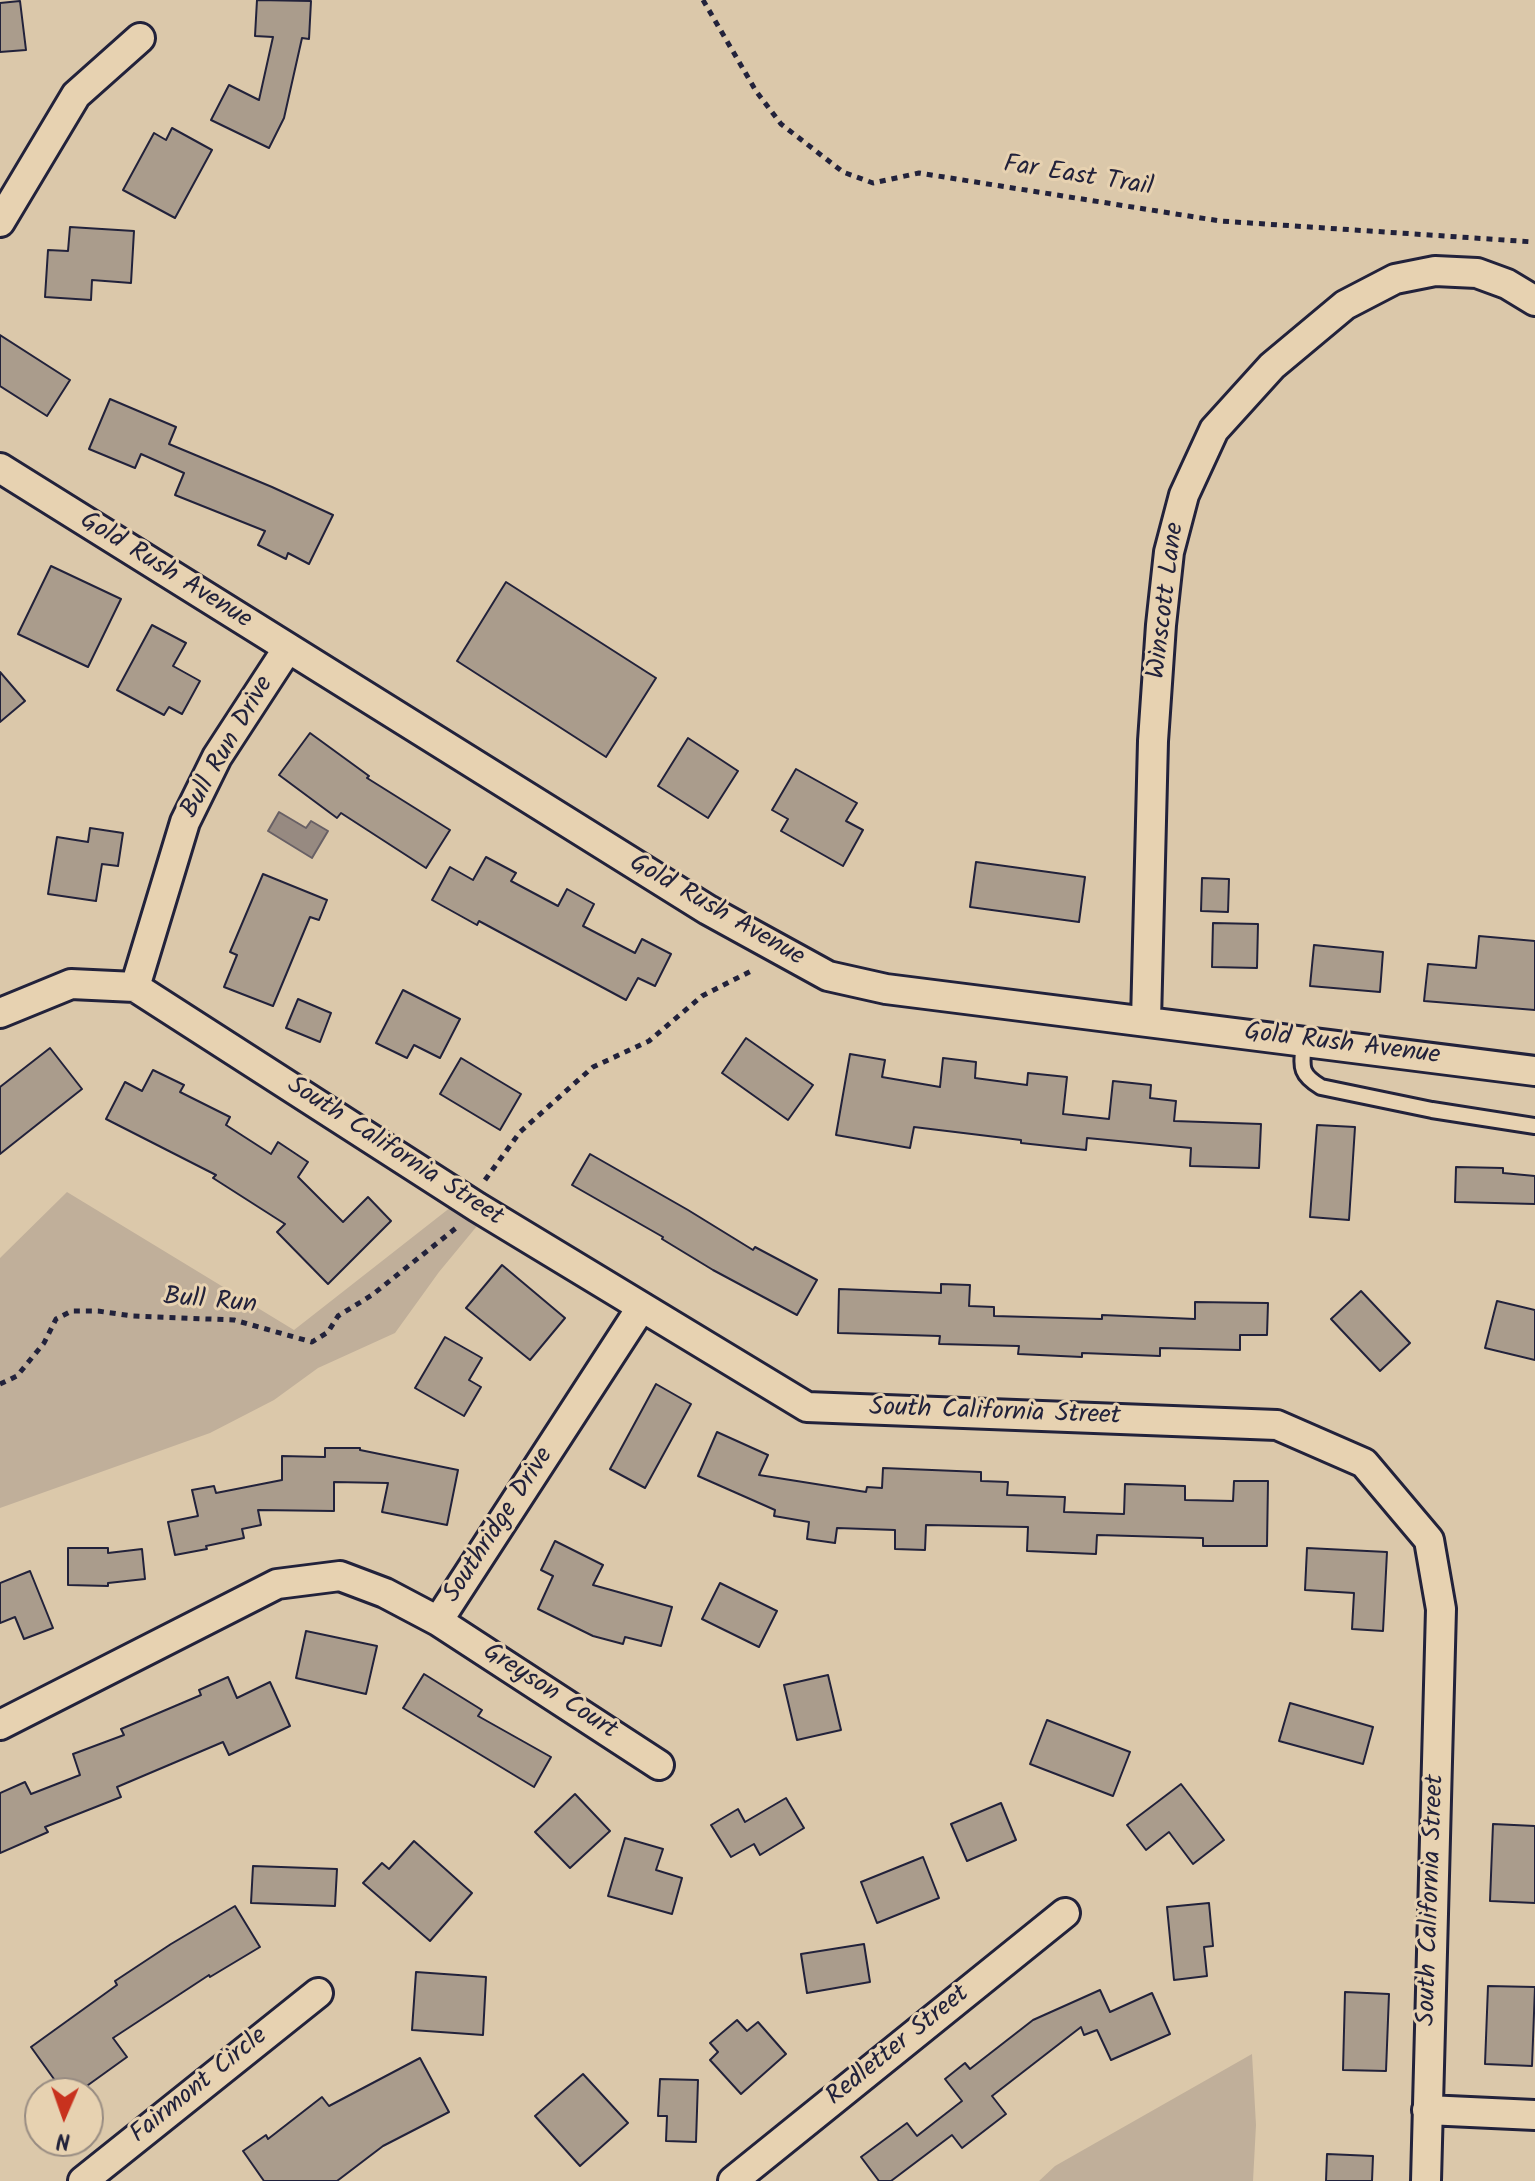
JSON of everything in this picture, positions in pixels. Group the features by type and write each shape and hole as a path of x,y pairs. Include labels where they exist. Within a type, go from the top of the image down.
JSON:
{"street":[{"path":"0,222 76,95 140,38"},
{"name":"Winscott Lane","path":"1146,1021 1153,741 1162,610 1169,552 1184,495 1214,430 1272,366 1345,305 1395,279 1435,271 1477,273 1507,284 1535,301"},
{"name":"Gold Rush Avenue","path":"7,483 288,648 708,910 828,976 886,989 1535,1071"},
{"name":"Bull Run Drive","path":"135,987 185,822 217,757 288,648"},
{"path":"0,1013 71,984 135,987"},
{"name":"South California Street","path":"135,987 477,1207 807,1407 1277,1425 1364,1463 1429,1540 1441,1609 1426,2181"},
{"name":"Southridge Drive","path":"0,1725 277,1584 340,1576 385,1593 438,1621 641,1308"},
{"name":"Greyson Court","path":"438,1621 659,1765"},
{"name":"Redletter Street","path":"733,2181 1065,1913"},
{"name":"Fairmont Circle","path":"83,2181 318,1993"},
{"path":"1427,2110 1535,2115"}],"lane":[{"path":"1304,1041 1302,1068 1306,1078 1321,1087 1432,1110 1535,1126"}],"path":[{"name":"Far East Trail","path":"703,0 756,91 781,124 843,172 873,183 919,173 1220,221 1534,242"},
{"path":"485,1180 520,1132 593,1067 649,1041 702,996 755,969"},
{"name":"Bull Run","path":"0,1384 17,1376 44,1343 56,1319 72,1311 234,1320 312,1342 328,1332 338,1316 372,1295 456,1228"}],"shaded area":[{"path":"279,812 306,828 311,821 328,831 312,858 268,831"},
{"path":"67,1192 294,1330 451,1207 477,1226 395,1333 318,1368 274,1400 210,1433 0,1508 0,1258"},
{"path":"1252,2054 1256,2125 1253,2181 1039,2181 1055,2166"}],"building":[{"path":"257,0 311,1 309,39 302,38 284,118 269,148 211,120 229,85 259,100 273,37 255,36"},
{"path":"20,1 26,50 0,52 0,3"},
{"path":"172,128 212,150 175,218 123,190 154,133 166,140"},
{"path":"70,227 134,231 131,283 92,280 91,300 45,297 48,250 68,251"},
{"path":"0,335 70,380 47,416 0,386"},
{"path":"110,399 176,427 169,444 333,515 309,564 288,553 286,559 258,545 265,531 175,495 184,473 141,454 135,468 89,449"},
{"path":"51,566 121,599 88,667 18,634"},
{"path":"506,582 656,678 606,757 457,661"},
{"path":"152,625 186,643 173,666 200,681 182,714 169,707 164,715 117,690"},
{"path":"0,672 25,701 0,722"},
{"path":"310,733 369,776 367,778 450,830 426,868 341,813 337,818 279,775"},
{"path":"688,738 738,771 708,818 658,786"},
{"path":"796,769 857,803 846,821 863,830 843,866 781,831 788,819 772,810"},
{"path":"90,828 123,833 118,866 102,864 96,901 48,894 57,837 88,842"},
{"path":"486,857 516,873 511,881 558,906 567,889 594,904 583,926 635,953 642,939 671,954 655,986 638,978 626,1000 479,921 477,925 432,900 450,867 473,880"},
{"path":"976,862 1085,877 1079,922 970,907"},
{"path":"263,874 327,900 319,920 310,917 273,1006 224,987 237,955 230,952"},
{"path":"1202,878 1229,879 1228,912 1201,911"},
{"path":"1213,923 1258,924 1257,968 1212,967"},
{"path":"1479,936 1535,941 1535,1010 1424,1001 1428,964 1476,968"},
{"path":"1314,945 1383,952 1380,992 1310,986"},
{"path":"403,990 460,1019 440,1058 414,1045 407,1058 376,1043"},
{"path":"298,999 331,1013 320,1042 286,1028"},
{"path":"746,1038 813,1085 788,1120 722,1073"},
{"path":"50,1048 82,1089 0,1154 0,1087"},
{"path":"850,1054 885,1060 882,1077 940,1087 943,1058 976,1062 975,1078 1027,1085 1028,1073 1067,1077 1063,1114 1109,1119 1113,1081 1151,1085 1150,1098 1176,1101 1174,1121 1261,1124 1259,1168 1190,1166 1191,1148 1087,1138 1086,1150 914,1127 910,1148 836,1135"},
{"path":"461,1058 521,1094 500,1130 440,1094"},
{"path":"153,1070 184,1085 180,1092 230,1117 226,1125 271,1154 278,1142 308,1162 298,1177 343,1222 368,1197 391,1221 328,1284 277,1232 285,1224 213,1178 216,1175 106,1119 125,1082 142,1091"},
{"path":"1317,1125 1355,1127 1349,1220 1310,1217"},
{"path":"590,1154 753,1250 755,1247 817,1280 797,1315 713,1270 663,1237 572,1185"},
{"path":"1456,1167 1503,1168 1503,1173 1535,1176 1535,1204 1455,1202"},
{"path":"502,1265 565,1318 530,1360 466,1308"},
{"path":"941,1284 970,1285 969,1306 994,1307 994,1316 1102,1319 1102,1315 1195,1319 1195,1302 1268,1303 1267,1335 1240,1335 1240,1350 1160,1348 1160,1356 1082,1353 1082,1357 1018,1354 1019,1346 939,1344 940,1336 838,1333 839,1289 941,1293"},
{"path":"1361,1291 1410,1343 1380,1371 1331,1319"},
{"path":"1497,1301 1535,1310 1535,1360 1485,1348"},
{"path":"445,1337 482,1358 469,1380 481,1387 464,1416 415,1388"},
{"path":"656,1384 691,1404 645,1488 610,1469"},
{"path":"717,1432 768,1455 759,1475 866,1492 867,1487 882,1488 883,1468 981,1472 981,1481 1008,1482 1007,1495 1065,1497 1064,1512 1124,1514 1125,1484 1185,1486 1185,1500 1233,1501 1234,1481 1268,1481 1267,1546 1203,1546 1203,1538 1097,1535 1096,1554 1027,1551 1028,1527 926,1525 925,1550 895,1549 895,1530 837,1528 835,1543 807,1539 809,1522 774,1516 775,1510 698,1476"},
{"path":"325,1448 360,1448 458,1470 447,1525 382,1512 388,1483 334,1482 334,1511 258,1510 261,1525 242,1529 244,1538 175,1555 168,1522 198,1516 192,1490 214,1486 216,1493 282,1480 282,1456 325,1457"},
{"path":"555,1541 603,1565 593,1585 672,1607 661,1646 625,1637 623,1644 593,1636 538,1609 553,1576 541,1570"},
{"path":"68,1548 108,1548 108,1553 142,1549 145,1579 108,1583 108,1586 68,1585"},
{"path":"1307,1548 1387,1552 1383,1631 1352,1629 1354,1593 1305,1590"},
{"path":"30,1571 53,1628 24,1639 15,1617 0,1623 0,1583"},
{"path":"720,1583 777,1611 759,1647 702,1619"},
{"path":"306,1631 377,1646 366,1694 296,1678"},
{"path":"424,1674 482,1710 478,1716 551,1757 534,1787 403,1708"},
{"path":"828,1675 841,1730 797,1740 784,1685"},
{"path":"228,1677 237,1698 270,1682 290,1726 229,1755 223,1742 117,1787 121,1797 45,1827 48,1832 0,1853 0,1793 25,1782 31,1794 80,1775 73,1754 124,1735 121,1729 201,1695 199,1690"},
{"path":"1290,1703 1373,1727 1363,1764 1279,1741"},
{"path":"1047,1720 1130,1752 1113,1796 1030,1764"},
{"path":"1181,1784 1224,1840 1193,1864 1169,1832 1146,1850 1127,1825"},
{"path":"575,1794 610,1831 570,1868 535,1832"},
{"path":"786,1798 804,1828 760,1855 754,1844 731,1857 711,1825 738,1809 745,1822"},
{"path":"1001,1803 1016,1840 967,1861 951,1824"},
{"path":"1493,1824 1535,1826 1535,1903 1490,1901"},
{"path":"625,1838 663,1849 656,1870 682,1878 672,1914 608,1896"},
{"path":"414,1841 472,1893 430,1941 363,1883 382,1863 389,1869"},
{"path":"923,1857 939,1898 877,1923 861,1882"},
{"path":"253,1866 337,1869 335,1906 251,1903"},
{"path":"1209,1903 1213,1946 1204,1947 1207,1976 1174,1980 1167,1907"},
{"path":"235,1906 260,1947 209,1975 113,2038 127,2057 99,2077 53,2077 31,2047 117,1985 115,1981"},
{"path":"864,1944 870,1982 807,1993 801,1954"},
{"path":"416,1972 486,1977 483,2035 412,2030"},
{"path":"1488,1986 1535,1987 1532,2066 1485,2064"},
{"path":"1100,1990 1110,2012 1152,1993 1170,2034 1111,2060 1097,2030 1084,2035 1081,2027 992,2096 1006,2114 962,2148 952,2135 891,2181 879,2181 861,2157 907,2123 917,2136 962,2101 945,2079 965,2063 970,2069 1033,2020"},
{"path":"1345,1992 1389,1994 1386,2071 1343,2070"},
{"path":"737,2020 747,2031 758,2022 786,2054 741,2094 710,2060 718,2052 710,2043"},
{"path":"420,2058 449,2112 383,2146 337,2181 264,2181 243,2151 266,2135 268,2139 322,2097 329,2106"},
{"path":"583,2074 628,2123 580,2166 535,2116"},
{"path":"660,2079 698,2080 696,2142 666,2141 667,2116 658,2116"},
{"path":"1327,2154 1373,2156 1372,2181 1326,2181"}]}
